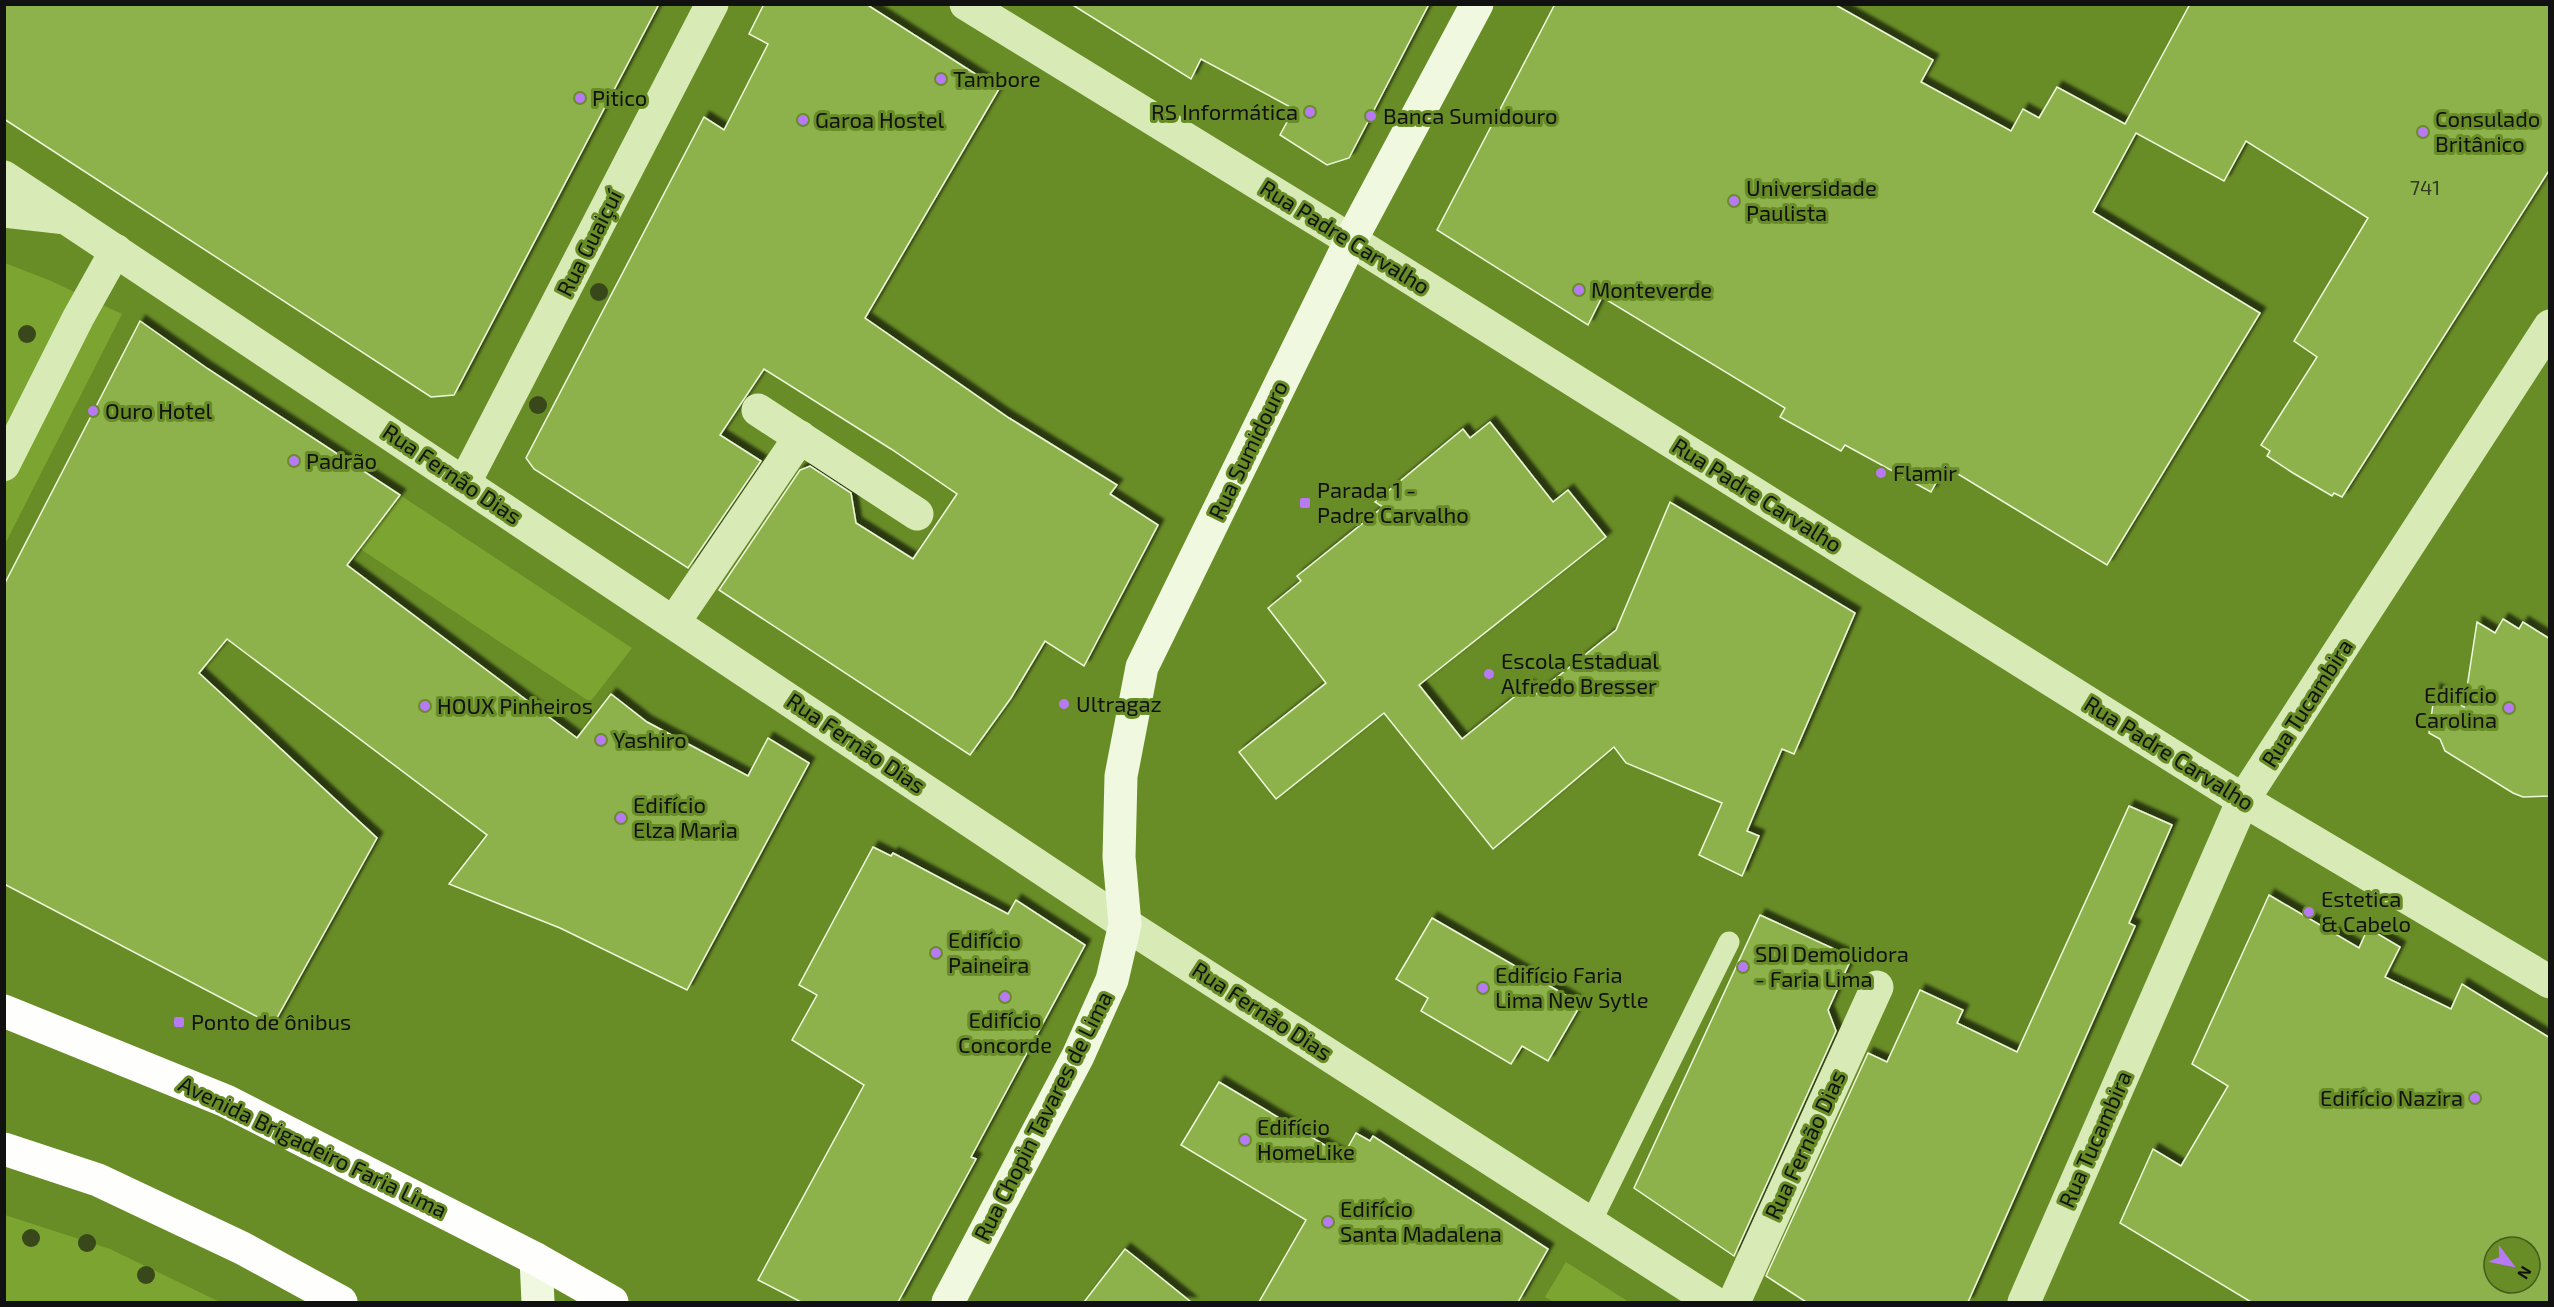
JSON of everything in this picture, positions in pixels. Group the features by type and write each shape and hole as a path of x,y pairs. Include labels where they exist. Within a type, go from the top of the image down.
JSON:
{"highway":[{"name":"Avenida Brigadeiro Faria Lima","path":"4,1011 226,1101 536,1259 612,1302"},
{"path":"4,1149 99,1180 242,1248 341,1302"}],"main road":[{"name":"Rua Sumidouro","path":"1125,924 1119,857 1121,776 1142,667 1351,240 1477,4"},
{"name":"Rua Chopin Tavares de Lima","path":"948,1302 1078,1056 1112,980 1125,924"},
{"path":"536,1259 538,1302"}],"street":[{"name":"Rua Guaiçuí","path":"465,482 712,4"},
{"name":"Rua Padre Carvalho","path":"966,4 1351,240 2243,800 2550,982"},
{"name":"Rua Fernão Dias","path":"4,177 465,482 1125,924 1713,1302"},
{"path":"4,210 66,218"},
{"path":"4,465 78,318 116,250"},
{"name":"Rua Tucambira","path":"2024,1302 2243,800 2550,326"},
{"path":"758,410 917,514"},
{"path":"674,622 800,437"},
{"name":"Rua Fernão Dias","path":"1734,1302 1877,987"}],"lane":[{"path":"1591,1222 1729,942"}],"green space":[{"path":"5,263 51,281 122,314 5,544"},
{"path":"400,495 632,648 590,702 359,548"},
{"path":"5,1215 110,1249 220,1302 5,1302"},
{"path":"1566,1262 1629,1302 1554,1302 1545,1297"}],"building":[{"path":"4,4 659,4 454,395 431,397 4,119"},
{"path":"764,4 866,4 999,89 865,318 1009,418 1117,485 1110,494 1158,525 1084,666 1045,641 1011,698 970,755 719,590 800,470 810,466 851,493 856,523 913,559 957,494 891,449 764,369 720,435 761,461 688,568 534,469 526,458 704,117 724,130 768,44 749,34"},
{"path":"1071,4 1429,4 1349,158 1327,165 1280,135 1294,109 1201,59 1191,79"},
{"path":"1555,4 1834,4 1933,60 1921,82 2011,131 2023,109 2039,118 2057,87 2125,124 2190,4 2550,4 2550,169 2342,497 2334,493 2332,496 2293,473 2267,456 2270,451 2261,445 2317,357 2294,341 2368,218 2246,141 2224,181 2136,133 2093,212 2260,313 2107,565 1945,466 1931,492 1845,445 1841,451 1780,417 1785,408 1602,297 1588,325 1437,230"},
{"path":"140,321 208,369 400,495 347,565 577,738 611,694 647,722 748,776 768,738 809,763 687,990 560,928 449,884 487,835 227,639 199,673 377,838 273,1025 4,884 4,585"},
{"path":"1490,422 1553,502 1568,490 1606,537 1419,685 1462,739 1529,685 1536,694 1616,630 1670,502 1855,613 1794,754 1782,749 1766,786 1747,831 1759,836 1742,876 1699,855 1722,803 1626,763 1614,747 1493,849 1384,713 1276,799 1239,752 1326,683 1268,608 1301,581 1297,576 1383,507 1375,502 1463,429 1470,438"},
{"name":"Edifício Carolina","path":"2503,619 2519,629 2523,622 2550,639 2550,796 2523,797 2513,793 2445,751 2440,739 2429,733 2435,689 2464,707 2477,622 2495,633"},
{"path":"2129,806 2172,825 2129,923 2135,926 1968,1302 1806,1302 1766,1276 1868,1053 1887,1062 1920,990 1963,1010 1957,1023 2017,1052"},
{"path":"873,847 891,856 893,853 1008,914 1016,900 1085,945 971,1157 976,1159 898,1302 801,1302 758,1280 864,1085 792,1040 817,995 799,985"},
{"path":"2269,895 2359,948 2368,928 2400,947 2385,977 2451,1009 2462,984 2550,1038 2550,1302 2251,1302 2120,1223 2153,1149 2181,1166 2228,1086 2192,1064"},
{"path":"1760,915 1852,957 1828,1010 1836,1031 1734,1256 1634,1188"},
{"name":"Edifício Faria Lima New Sytle","path":"1432,918 1581,1004 1548,1061 1522,1046 1511,1064 1421,1011 1428,998 1396,979"},
{"path":"1219,1082 1343,1156 1356,1133 1370,1141 1373,1136 1548,1249 1518,1302 1259,1302 1306,1220 1181,1145"},
{"path":"1125,1249 1139,1260 1191,1302 1084,1302"}],"place":[{"name":"Tambore","path":"941,79"},
{"name":"Pitico","path":"580,98"},
{"name":"RS Informática","path":"1310,112"},
{"name":"Banca Sumidouro","path":"1371,116"},
{"name":"Garoa Hostel","path":"803,120"},
{"name":"Consulado Britânico","path":"2423,132"},
{"name":"Universidade Paulista","path":"1734,201"},
{"name":"Monteverde","path":"1579,290"},
{"name":"Ouro Hotel","path":"93,411"},
{"name":"Padrão","path":"294,461"},
{"name":"Flamir","path":"1881,473"},
{"name":"Parada 1 - Padre Carvalho","path":"1305,503"},
{"name":"Escola Estadual Alfredo Bresser","path":"1489,674"},
{"name":"Ultragaz","path":"1064,704"},
{"name":"HOUX Pinheiros","path":"425,706"},
{"name":"Edifício Carolina","path":"2509,708"},
{"name":"Yashiro","path":"601,740"},
{"name":"Edifício Elza Maria","path":"621,818"},
{"name":"Estetica & Cabelo","path":"2309,912"},
{"name":"Edifício Paineira","path":"936,953"},
{"name":"SDI Demolidora - Faria Lima","path":"1743,967"},
{"name":"Edifício Faria Lima New Sytle","path":"1483,988"},
{"name":"Edifício Concorde","path":"1005,997"},
{"name":"Ponto de ônibus","path":"179,1022"},
{"name":"Edifício Nazira","path":"2475,1098"},
{"name":"Edifício HomeLike","path":"1245,1140"},
{"name":"Edifício Santa Madalena","path":"1328,1222"}]}
